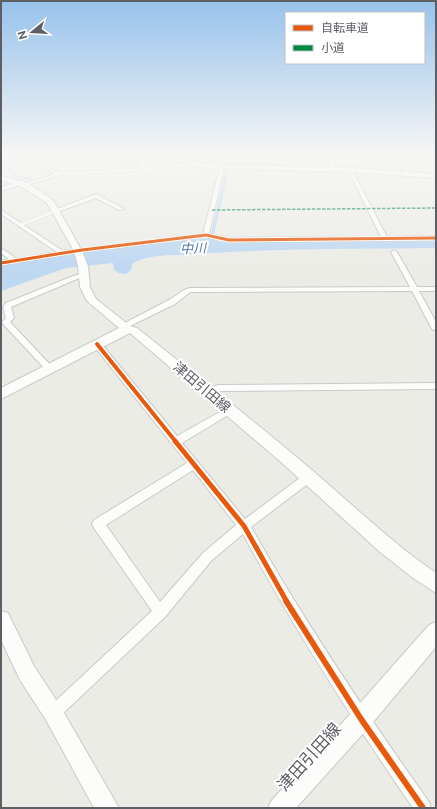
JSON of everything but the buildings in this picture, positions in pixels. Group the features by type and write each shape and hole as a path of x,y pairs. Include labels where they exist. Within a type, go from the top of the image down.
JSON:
{"main road":[{"name":"津田引田線","path":"33,191 50,202 78,252 84,270 85,287 92,301 125,328 133,330 208,391 390,549 436,584"},
{"path":"1,394 125,328"},
{"path":"1,620 27,672 53,713 107,808"},
{"name":"津田引田線","path":"280,808 361,719 436,632"}],"street":[{"path":"206,235 216,191"},
{"path":"361,191 385,238"},
{"path":"55,211 96,196 121,210"},
{"path":"1,212 60,251 61,254"},
{"path":"1,263 14,260 206,235 229,240 436,238"},
{"path":"1,250 14,260"},
{"path":"394,252 436,329"},
{"path":"50,369 3,323 10,318 8,307 9,305 75,277 84,270"},
{"path":"125,328 172,302 186,291 190,290 436,288"},
{"path":"97,344 244,526 280,591 361,719 423,808"},
{"path":"208,391 219,388 436,386"},
{"path":"177,442 230,410"},
{"path":"160,612 98,524 195,464"},
{"path":"53,713 160,612 207,557 244,526 308,477"}],"lane":[{"path":"21,225 55,211"}],"water":[{"name":"中川","path":"221,191 224,191 213,238 217,241 436,241 436,248 285,250 162,256 139,260 132,264 131,270 126,274 119,273 114,270 113,263 66,268 1,291 1,265 85,251 210,238"}],"marked path":[{"path":"212,210 436,208"}],"cycle path":[{"path":"1,263 82,250 206,235 229,240 436,238"},
{"path":"97,344 244,526 280,591 361,719 423,808"}]}
